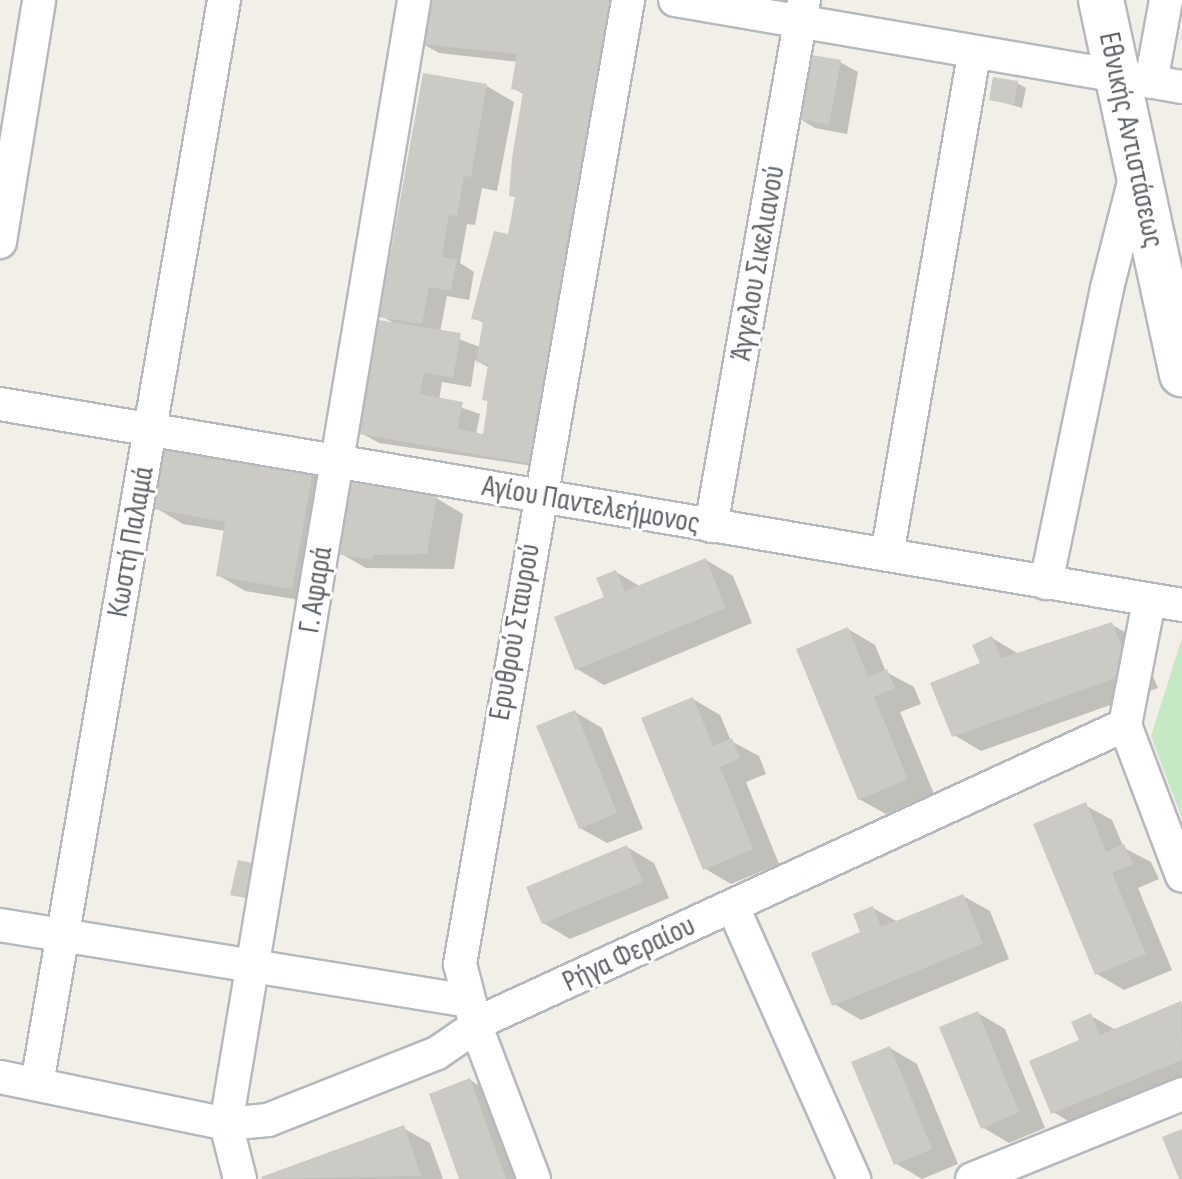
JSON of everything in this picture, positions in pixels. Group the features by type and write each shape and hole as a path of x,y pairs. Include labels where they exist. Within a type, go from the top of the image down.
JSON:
{"street":[{"path":"0,242 39,0"},
{"name":"Κωστή Παλαμά","path":"37,1084 224,0"},
{"name":"Γ. Αφαρά","path":"240,1179 226,1124 414,0"},
{"name":"Ερυθρού Σταυρού","path":"534,1179 472,1014 460,964 538,496 628,0"},
{"path":"675,0 802,11 974,55 1150,82 1166,0"},
{"name":"Εθνικής Αντιστάσεως","path":"1101,0 1150,82 1137,171 1182,374"},
{"name":"Άγγελου Σικελιανού","path":"711,526 802,11"},
{"path":"887,555 974,55"},
{"path":"1046,583 1107,288 1137,171"},
{"name":"Αγίου Παντελεήμονος","path":"0,404 1182,605"},
{"path":"1149,601 1125,725 1182,876"},
{"name":"Ρήγα Φεραίου","path":"0,1077 226,1124 268,1120 437,1053 472,1014 733,907 1125,725"},
{"path":"733,907 854,1179"},
{"path":"0,925 253,967 472,1014"},
{"path":"972,1179 1182,1094"}],"green space":[{"path":"1182,638 1182,819 1151,736"}],"building":[{"path":"426,0 613,0 532,464 359,434 379,320 461,333 453,378 424,373 420,394 463,402 457,429 483,434 488,401 482,400 488,364 476,362 483,321 471,319 494,231 508,234 515,197 509,196 512,158 523,92 511,89 517,54 419,44"},
{"path":"806,54 841,60 829,125 795,118"},
{"path":"423,73 487,84 471,177 464,176 457,216 449,215 442,257 457,259 451,291 429,287 422,324 379,317"},
{"path":"993,77 1018,81 1014,105 989,100"},
{"path":"165,446 313,472 292,589 216,576 225,522 154,509"},
{"path":"351,481 437,496 427,554 373,555 372,560 337,554"},
{"path":"706,558 726,608 575,670 554,617 604,597 596,578 616,570 625,591"},
{"path":"1112,622 1132,672 952,737 930,683 980,663 972,645 992,636 1001,658"},
{"path":"848,627 868,677 887,669 895,688 874,697 908,779 858,800 796,649"},
{"path":"693,697 713,746 732,738 740,758 720,767 753,849 703,870 641,718"},
{"path":"575,710 617,813 579,829 536,726"},
{"path":"1086,802 1106,852 1124,844 1133,864 1112,873 1146,954 1095,975 1033,824"},
{"path":"627,845 643,882 542,924 526,887"},
{"path":"238,860 262,865 255,900 230,895"},
{"path":"963,894 983,944 832,1006 811,953 860,932 853,914 873,906 881,927"},
{"path":"1181,1001 1182,1060 1051,1114 1029,1061 1079,1040 1071,1022 1091,1013 1100,1035"},
{"path":"978,1011 1019,1112 981,1129 939,1027"},
{"path":"890,1046 932,1149 894,1165 851,1062"},
{"path":"470,1078 506,1179 459,1179 429,1094"},
{"path":"404,1125 421,1176 261,1177"},
{"path":"1182,1129 1182,1179 1179,1179 1162,1137"}]}
